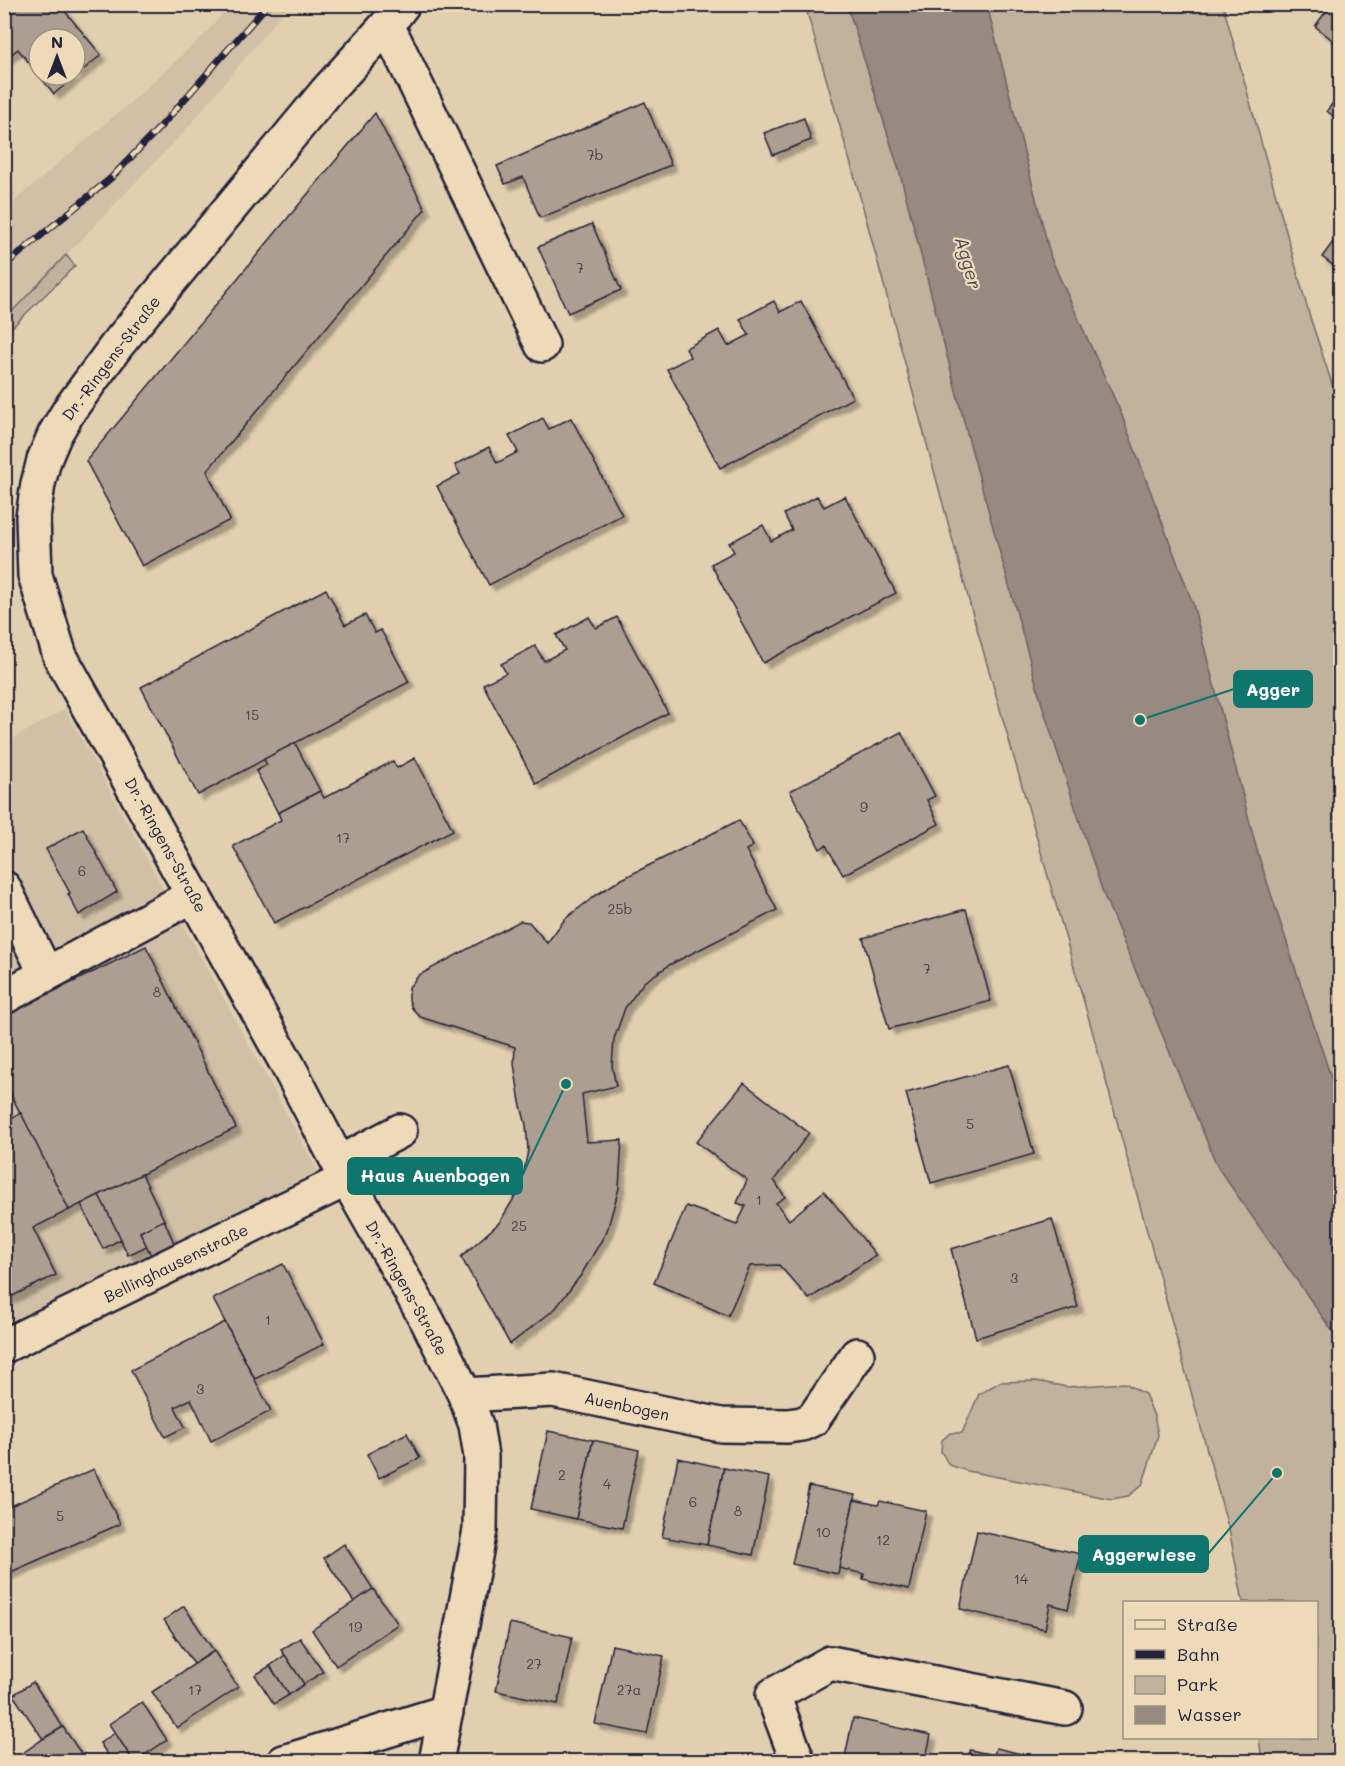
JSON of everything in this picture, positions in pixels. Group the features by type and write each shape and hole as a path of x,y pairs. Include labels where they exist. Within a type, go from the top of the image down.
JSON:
{"street":[{"path":"395,15 542,345"},
{"name":"Dr.-Ringens-Straße","path":"395,15 327,92 117,345 70,409 55,434 44,460 33,517 35,575 60,656 428,1322 465,1395 476,1425 481,1456 480,1530 436,1761"},
{"path":"4,888 46,974"},
{"path":"4,997 194,895"},
{"name":"Bellinghausenstraße","path":"4,1346 343,1171 400,1131"},
{"name":"Auenbogen","path":"465,1395 553,1390 721,1425 802,1425 813,1419 857,1355"},
{"path":"798,1761 773,1695 830,1663 1065,1708"},
{"path":"284,1761 446,1712"}],"shaded area":[{"path":"230,5 289,5 184,132 5,319 5,209 140,94 207,32"},
{"path":"4,178 16,195 5,202 4,202"},
{"path":"65,709 318,1171 5,1326 5,743"}],"green space":[{"path":"805,5 1223,5 1309,314 1340,408 1340,1761 1262,1761 1259,1739 1318,1739 1318,1601 1243,1601 1230,1534 1092,1030 971,608 858,189"},
{"path":"66,255 75,266 5,334 5,319"},
{"path":"1036,1381 1067,1387 1125,1383 1145,1394 1154,1416 1158,1435 1142,1485 1128,1496 1112,1499 967,1471 949,1465 941,1451 942,1440 950,1433 962,1433 979,1394 1000,1382"}],"water":[{"name":"Agger","path":"847,5 987,5 1051,258 1121,413 1193,604 1258,854 1339,1102 1340,1342 1218,1168 1103,893 1043,708 968,437 899,170"}],"building":[{"path":"4,4 59,4 78,27 27,27 27,60 18,49 4,60"},
{"path":"1328,4 1340,4 1340,14 1330,6"},
{"path":"1330,6 1340,14 1340,46 1315,26"},
{"path":"87,38 101,55 87,67"},
{"path":"48,87 62,87 54,94"},
{"path":"1340,93 1340,122 1327,111"},
{"path":"645,102 671,165 540,218 523,177 505,184 497,166"},
{"path":"375,113 425,209 207,471 230,520 142,566 86,461"},
{"path":"804,118 811,140 773,155 764,133"},
{"path":"592,224 621,290 568,313 538,247"},
{"path":"1338,235 1340,237 1340,266 1338,269 1322,257"},
{"path":"774,301 780,312 801,301 853,398 720,468 667,369 690,357 686,348 719,330 728,346 749,335 740,319"},
{"path":"543,418 549,429 571,418 622,515 489,585 437,486 460,474 455,465 489,447 497,463 518,452 509,436"},
{"path":"817,496 824,507 845,496 896,593 763,663 711,564 734,552 729,543 763,525 771,541 792,530 784,514"},
{"path":"326,589 345,625 365,615 375,633 381,630 409,682 198,795 141,687"},
{"path":"589,617 596,628 617,617 668,713 536,784 483,684 506,673 501,664 535,646 544,661 565,650 556,635"},
{"path":"901,732 935,796 927,800 939,824 843,875 826,845 820,849 790,791"},
{"path":"295,743 320,791 278,813 256,771 267,765 264,759"},
{"path":"415,758 453,830 274,923 233,846 281,820 278,813 320,791 324,798 393,761 397,768"},
{"path":"739,820 753,846 746,850 777,910 671,964 644,982 625,1008 614,1039 612,1066 616,1086 582,1094 587,1142 622,1140 619,1188 607,1231 581,1275 555,1309 510,1344 461,1257 499,1223 516,1195 524,1171 528,1150 526,1125 514,1064 515,1047 420,1017 412,1008 409,1000 409,987 419,975 520,921 529,922 547,943 565,919 596,895 620,880"},
{"path":"83,828 117,892 79,915 46,849"},
{"path":"966,909 991,1001 889,1029 863,938"},
{"path":"146,946 236,1128 69,1210 4,1081 4,1016"},
{"path":"1009,1065 1034,1154 931,1183 906,1093"},
{"path":"744,1083 809,1133 774,1180 785,1197 776,1203 789,1220 824,1191 876,1255 809,1299 779,1265 750,1266 728,1316 654,1283 686,1206 737,1224 746,1206 737,1203 747,1180 696,1142"},
{"path":"21,1113 69,1210 33,1228 56,1275 4,1300 4,1121"},
{"path":"142,1174 164,1220 140,1232 147,1246 128,1255 99,1195"},
{"path":"99,1195 121,1239 103,1249 81,1204"},
{"path":"1052,1219 1078,1307 976,1338 951,1249"},
{"path":"164,1220 174,1243 151,1255 140,1232"},
{"path":"283,1264 324,1344 255,1379 213,1299"},
{"path":"225,1322 271,1411 211,1441 191,1399 175,1407 185,1427 165,1437 131,1370"},
{"path":"548,1431 593,1440 576,1519 531,1509"},
{"path":"407,1433 420,1458 379,1478 367,1454"},
{"path":"593,1440 639,1450 622,1528 576,1519"},
{"path":"678,1458 724,1468 707,1545 662,1537"},
{"path":"724,1468 769,1477 753,1555 707,1545"},
{"path":"94,1469 120,1524 4,1575 4,1509"},
{"path":"809,1486 855,1495 838,1574 792,1564"},
{"path":"854,1500 878,1505 880,1501 926,1511 909,1589 863,1579 864,1574 839,1568"},
{"path":"977,1531 1081,1554 1068,1609 1050,1604 1045,1629 960,1609"},
{"path":"344,1544 373,1589 354,1602 324,1558"},
{"path":"373,1589 398,1624 336,1666 312,1630"},
{"path":"184,1606 214,1651 194,1664 164,1620"},
{"path":"510,1623 572,1637 558,1704 496,1691"},
{"path":"300,1638 323,1672 304,1684 281,1650"},
{"path":"612,1645 664,1656 647,1734 595,1724"},
{"path":"214,1651 238,1687 177,1728 152,1692"},
{"path":"285,1655 304,1684 289,1695 270,1666"},
{"path":"270,1666 289,1695 274,1704 255,1675"},
{"path":"33,1682 63,1727 43,1739 13,1695"},
{"path":"142,1702 167,1740 134,1762 109,1724"},
{"path":"853,1718 931,1735 925,1762 844,1762"},
{"path":"63,1727 87,1762 10,1762 43,1739"},
{"path":"115,1733 134,1762 112,1762 100,1743"},
{"path":"996,1748 1022,1754 1020,1761 1024,1762 967,1762 970,1750 994,1755"}],"railway":[{"path":"4,266 111,178 162,125 268,4"}],"place":[{"name":"Agger","path":"1140,720"},
{"name":"Haus Auenbogen","path":"566,1084"},
{"name":"Aggerwiese","path":"1277,1473"}]}
